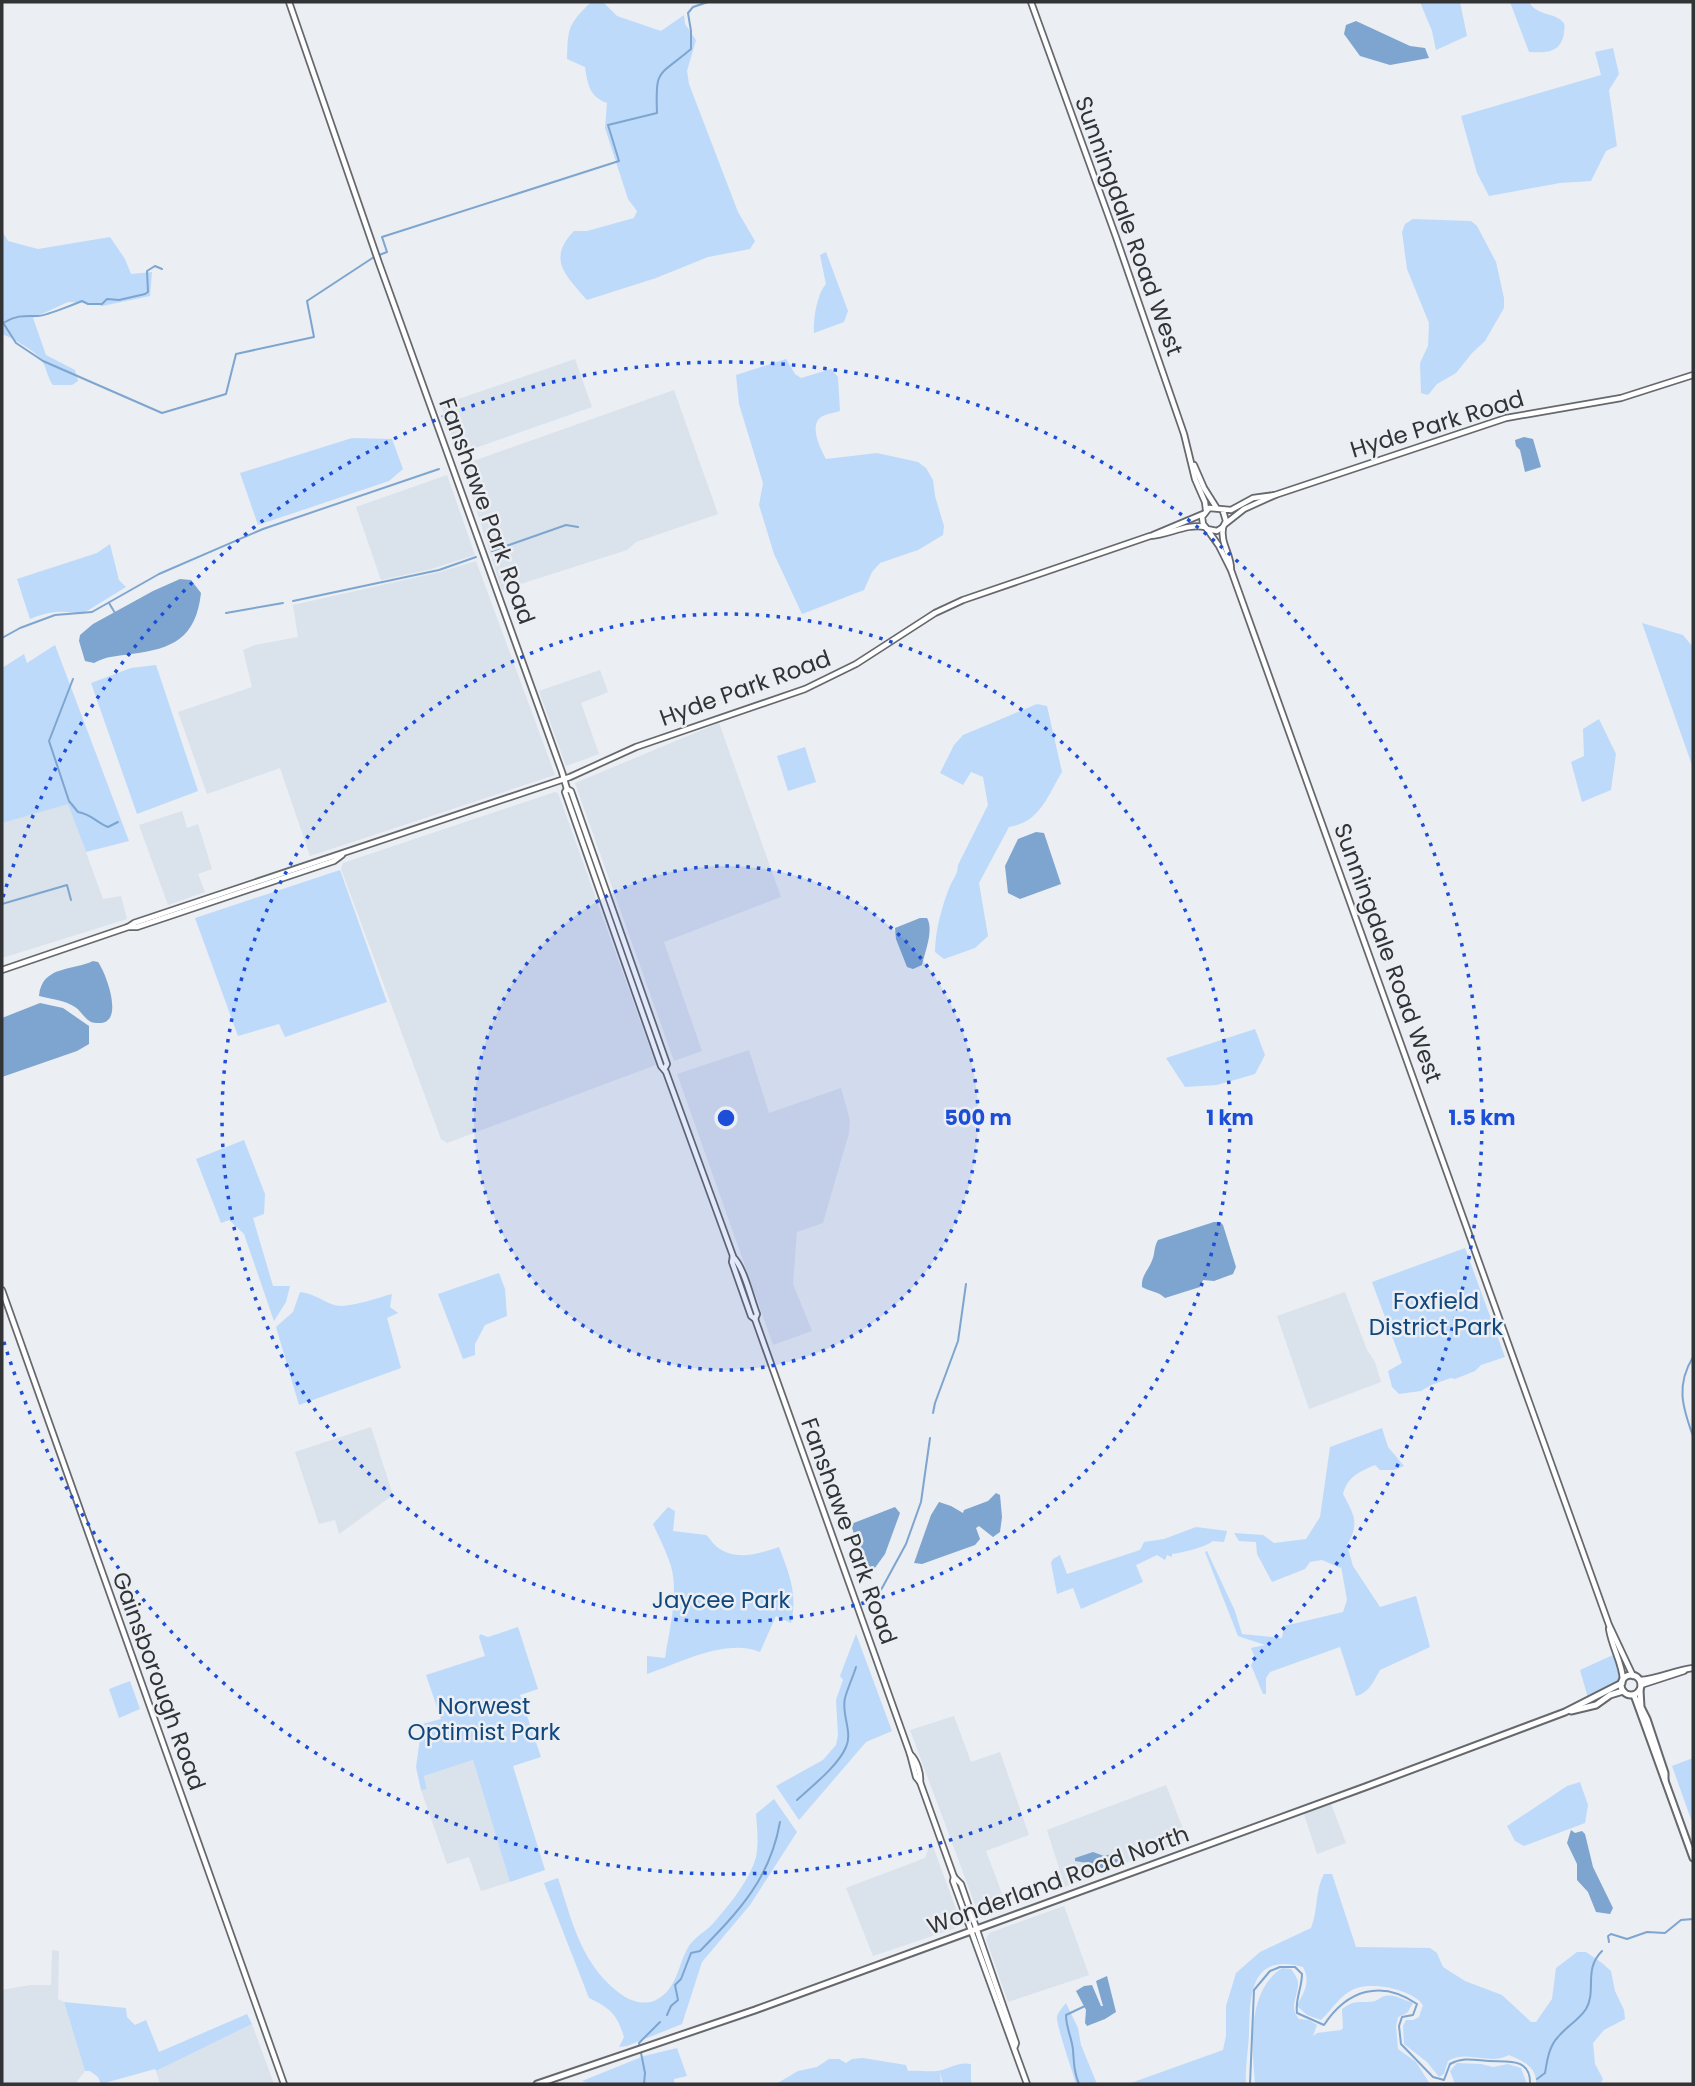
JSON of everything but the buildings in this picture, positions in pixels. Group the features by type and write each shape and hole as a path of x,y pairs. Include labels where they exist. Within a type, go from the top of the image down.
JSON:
{"main road":[{"name":"Fanshawe Park Road","path":"289,2 379,263 567,789 621,931 667,1064 665,1068 733,1256 732,1262 751,1316 755,1319 910,1754 921,1776 920,1783 954,1877 959,1880 973,1930 1016,2043 1027,2084"},
{"name":"Sunningdale Road West","path":"1031,2 1121,250 1192,463 1216,507"},
{"name":"Hyde Park Road","path":"1224,526 1244,509 1275,495 1506,418 1621,398 1693,375"},
{"name":"Sunningdale Road West","path":"1192,463 1195,479 1205,502 1205,512"},
{"name":"Hyde Park Road","path":"1223,511 1231,510 1254,498 1275,495"},
{"path":"1216,507 1223,511 1226,517 1224,526 1217,531 1206,528 1202,520 1205,512 1216,507"},
{"name":"Hyde Park Road","path":"2,969 564,779 636,747 815,684 856,664 935,613 958,602 1150,536 1205,512"},
{"name":"Hyde Park Road","path":"1150,536 1191,526 1206,528"},
{"name":"Sunningdale Road West","path":"1224,526 1222,539 1230,557 1231,570"},
{"name":"Sunningdale Road West","path":"1206,528 1231,570 1609,1625 1633,1676"},
{"name":"Gainsborough Road","path":"2,1290 284,2084"},
{"name":"Sunningdale Road West","path":"1609,1625 1613,1648 1622,1666 1622,1681"},
{"path":"1693,1668 1640,1685 1634,1695 1693,1858"},
{"path":"1634,1695 1623,1691 1622,1681 1633,1676 1640,1685 1641,1707 1665,1773 1665,1780"},
{"name":"Wonderland Road North","path":"537,2084 651,2047 1565,1712 1622,1681"},
{"name":"Wonderland Road North","path":"1565,1712 1586,1708 1623,1691"},
{"name":"Wonderland Road North","path":"550,2084 561,2078"}],"shaded area":[{"path":"1356,21 1410,46 1425,48 1429,58 1390,65 1360,56 1344,34 1346,25"},
{"path":"575,359 592,407 458,454 441,405"},
{"path":"674,390 718,514 636,542 627,550 502,590 462,465"},
{"path":"1524,437 1533,439 1541,467 1525,472 1515,440"},
{"path":"447,475 475,555 428,570 381,580 356,507"},
{"path":"476,561 555,775 310,856 280,768 207,794 178,712 252,687 243,650 255,645 298,637 293,605 440,572"},
{"path":"180,579 191,580 201,593 194,621 180,638 159,649 94,663 85,661 79,641 80,635 93,624"},
{"path":"600,670 608,692 581,703 599,754 566,766 539,691"},
{"path":"719,723 781,897 664,942 702,1051 674,1061 575,783"},
{"path":"558,793 656,1065 447,1143 441,1139 341,869 343,863"},
{"path":"68,803 103,899 121,896 127,919 2,958 2,823"},
{"path":"182,811 187,828 198,824 212,869 198,874 205,892 168,905 139,825"},
{"path":"1036,832 1044,833 1061,884 1020,899 1008,893 1005,866 1018,839"},
{"path":"927,918 929,935 922,965 913,969 907,967 896,939 895,928"},
{"path":"93,961 98,962 109,986 112,1006 108,1020 101,1023 92,1022 71,1005 39,996 41,986 52,974"},
{"path":"40,1003 63,1008 89,1026 89,1044 77,1051 2,1077 2,1018"},
{"path":"749,1050 769,1113 841,1088 850,1120 849,1133 823,1223 797,1232 793,1284 812,1331 773,1345 677,1074"},
{"path":"1214,1222 1223,1225 1236,1267 1233,1274 1214,1281 1203,1280 1200,1287 1165,1298 1142,1287 1158,1240"},
{"path":"1345,1292 1381,1382 1309,1409 1277,1316"},
{"path":"371,1427 393,1495 339,1534 335,1520 319,1524 295,1452"},
{"path":"996,1493 1000,1495 1000,1532 993,1537 979,1526 976,1528 980,1539 975,1545 922,1564 914,1563 931,1515 939,1502 963,1513 964,1510 988,1501"},
{"path":"895,1507 900,1513 885,1554 867,1579 851,1524"},
{"path":"954,1716 971,1762 1000,1752 1029,1835 986,1851 1007,1907 980,1918 910,1730"},
{"path":"473,1760 510,1882 481,1891 469,1857 447,1864 421,1790 427,1788 424,1776"},
{"path":"1166,1785 1187,1839 1065,1887 1047,1830"},
{"path":"1330,1801 1346,1843 1317,1854 1303,1811"},
{"path":"1571,1830 1585,1834 1593,1867 1613,1908 1610,1914 1596,1912 1588,1892 1577,1880 1577,1864 1567,1843"},
{"path":"931,1841 960,1920 956,1928 873,1956 846,1888 925,1858"},
{"path":"1093,1852 1104,1856 1119,1852 1119,1858 1114,1868 1109,1865 1105,1870 1099,1867 1091,1870 1087,1863 1075,1861 1075,1858"},
{"path":"1064,1906 1089,1975 1008,2002 986,1939 989,1933"},
{"path":"52,1950 59,1951 58,1999 64,2002 85,2071 75,2084 2,2084 2,1990 30,1985 51,1985"},
{"path":"1107,1976 1116,2012 1087,2026 1086,2010 1076,1991 1092,1985 1103,2006 1096,1981"},
{"path":"252,2024 274,2084 160,2084 156,2071"}],"green space":[{"path":"591,2 603,2 617,16 661,31 684,15 685,24 696,40 687,71 689,84 738,212 755,241 750,249 708,257 656,278 587,300 562,267 561,251 566,241 574,231 587,231 634,218 637,211 628,199 605,128 607,103 596,97 590,89 585,67 567,59 571,27"},
{"path":"1420,2 1460,2 1467,36 1436,50 1432,31"},
{"path":"1510,2 1529,2 1540,12 1560,19 1565,28 1560,45 1547,52 1529,52"},
{"path":"1613,48 1619,74 1609,90 1617,146 1606,151 1591,181 1560,183 1489,196 1477,173 1461,116 1601,75 1595,52"},
{"path":"1413,219 1471,221 1477,226 1496,262 1504,298 1504,308 1485,341 1456,373 1437,384 1428,395 1421,393 1420,363 1428,346 1429,323 1407,269 1402,232 1405,224"},
{"path":"2,231 8,241 38,249 110,237 125,259 131,274 152,272 150,296 102,306 68,302 33,318 46,355 75,370 78,381 72,385 53,385 41,359 2,334"},
{"path":"826,252 848,311 844,322 814,333 816,307 826,284 820,255"},
{"path":"786,359 795,374 801,378 831,369 838,377 840,411 822,416 816,424 818,440 826,459 877,453 918,462 926,468 933,480 944,526 943,535 918,550 880,563 872,572 864,590 802,614 774,554 759,505 763,483 739,404 736,375"},
{"path":"352,438 392,439 403,469 389,481 258,525 240,473"},
{"path":"110,544 119,580 126,587 82,614 56,612 30,619 17,579 97,553"},
{"path":"1642,623 1683,635 1693,647 1693,768"},
{"path":"55,645 129,841 86,852 68,804 2,823 2,668 24,654 27,663"},
{"path":"156,665 198,791 137,814 91,683 131,668"},
{"path":"1037,704 1047,706 1062,772 1042,807 1028,820 1009,827 979,883 988,936 975,948 944,959 935,952 942,910 958,865 988,805 983,777 971,772 963,785 940,773 954,745 963,735"},
{"path":"1599,719 1616,754 1611,790 1582,802 1571,762 1584,756 1583,729"},
{"path":"805,747 816,782 788,791 777,756"},
{"path":"340,870 387,1002 285,1037 279,1024 238,1036 195,918"},
{"path":"1255,1029 1265,1055 1255,1074 1217,1085 1185,1087 1166,1058"},
{"path":"244,1140 265,1194 264,1214 253,1218 273,1286 290,1286 286,1302 274,1321 244,1234 229,1220 221,1223 196,1159"},
{"name":"Foxfield District Park","path":"1465,1248 1505,1357 1421,1391 1399,1394 1392,1387 1388,1371 1402,1363 1372,1282"},
{"path":"499,1273 505,1289 507,1316 485,1325 475,1344 475,1355 463,1359 438,1294"},
{"path":"300,1292 342,1306 392,1294 390,1307 398,1313 387,1318 401,1368 299,1405 276,1327 293,1312"},
{"path":"1382,1428 1388,1447 1404,1466 1394,1470 1380,1470 1375,1465 1359,1473 1348,1483 1343,1494 1353,1514 1354,1525 1347,1545 1353,1566 1380,1607 1416,1596 1430,1647 1380,1670 1368,1689 1356,1696 1340,1647 1270,1672 1266,1678 1266,1694 1263,1694 1251,1665 1255,1658 1251,1648 1265,1645 1238,1636 1205,1552 1207,1551 1235,1611 1242,1634 1282,1638 1284,1626 1343,1612 1347,1600 1341,1566 1322,1560 1310,1562 1305,1569 1272,1582 1257,1554 1256,1542 1239,1541 1234,1533 1263,1535 1274,1543 1306,1539 1320,1517 1330,1447"},
{"name":"Jaycee Park","path":"668,1507 675,1511 673,1531 706,1535 728,1553 754,1554 779,1547 793,1593 793,1612 791,1623 776,1616 760,1652 747,1648 718,1650 647,1674 647,1656 665,1658 672,1614 672,1570 653,1524"},
{"path":"1196,1527 1227,1531 1224,1542 1213,1541 1172,1554 1172,1557 1167,1555 1165,1560 1157,1555 1136,1565 1143,1582 1081,1609 1073,1588 1057,1594 1051,1563 1060,1555 1067,1574 1140,1550 1144,1542 1164,1539"},
{"name":"Norwest Optimist Park","path":"518,1627 538,1689 520,1695 541,1757 513,1766 545,1870 510,1882 473,1760 424,1776 427,1789 421,1790 416,1767 422,1724 441,1719 426,1675 485,1656 480,1634 488,1637"},
{"path":"856,1634 892,1731 866,1742 799,1820 776,1786 823,1760 836,1745 836,1700 843,1680 840,1676"},
{"path":"1615,1654 1625,1683 1621,1687 1588,1698 1580,1670"},
{"path":"130,1681 140,1709 119,1718 109,1689"},
{"path":"1693,1758 1693,1825 1672,1766"},
{"path":"1580,1782 1588,1805 1585,1823 1524,1846 1515,1841 1507,1826 1567,1786"},
{"path":"774,1799 797,1832 750,1905 702,1962 682,2024 619,2047 624,2037 619,2023 607,2009 589,1998 544,1883 558,1878 581,1944 598,1973 625,1997 640,2002 652,2002 669,1989 689,1946 713,1924 745,1882 757,1852 756,1814"},
{"path":"1324,1874 1332,1874 1356,1947 1430,1948 1437,1953 1443,1967 1465,1981 1502,1995 1531,2022 1536,2022 1552,1999 1556,1968 1577,1952 1586,1952 1602,1963 1611,1971 1625,2019 1604,2030 1593,2043 1595,2064 1603,2079 1600,2084 1536,2084 1532,2069 1509,2055 1494,2059 1455,2058 1448,2061 1444,2074 1439,2077 1427,2062 1404,2044 1403,2026 1406,2020 1419,2017 1423,2005 1418,2000 1402,1991 1365,1986 1351,1990 1321,2020 1307,2015 1297,2006 1306,1982 1303,1967 1285,1964 1272,1966 1262,1972 1252,1993 1246,2084 1128,2084 1223,2050 1226,2006 1236,1973 1260,1952 1311,1928"},
{"path":"1282,1968 1291,1969 1297,1979 1294,2011 1299,2019 1309,2020 1317,2025 1313,2036 1341,2030 1342,2009 1351,2004 1375,2001 1384,1996 1413,2003 1407,2013 1398,2017 1398,2049 1416,2062 1430,2084 1255,2084 1253,2037 1257,2005 1270,1978"},
{"path":"64,2002 126,2008 127,2017 135,2025 146,2020 159,2052 247,2014 252,2024 156,2071 155,2069 101,2084 98,2077 85,2071"},
{"path":"1066,2003 1078,2028 1081,2045 1097,2084 1076,2084 1057,2021 1058,2013"},
{"path":"677,2048 687,2076 674,2079 674,2084 592,2084 582,2081 644,2056"},
{"path":"863,2058 906,2065 908,2071 937,2071 971,2064 971,2084 943,2084 940,2072 941,2084 776,2084 798,2071 817,2067 829,2059 839,2059 846,2063 852,2059"},
{"path":"1457,2063 1493,2067 1508,2064 1521,2068 1527,2084 1455,2084 1450,2071"}],"waterway":[{"path":"2,321 16,343 43,361 162,413 226,394 236,354 314,337 307,301 374,257 387,252 382,237 619,161 608,125 657,113 658,80 665,70 691,49 688,13 693,7 708,2"},
{"path":"5,322 17,317 47,314 82,301 102,304 107,299 119,300 145,294 148,292 147,271 155,266 162,269"},
{"path":"2,638 55,615 92,612 159,574 263,529 439,469"},
{"path":"492,551 566,525 578,527"},
{"path":"293,601 439,570 476,557"},
{"path":"109,603 115,613"},
{"path":"226,613 283,603"},
{"path":"73,679 49,741 69,801 78,812 108,827 118,822"},
{"path":"2,904 67,885 71,900"},
{"path":"933,1413 958,1341 966,1284"},
{"path":"1693,1357 1684,1377 1682,1396 1693,1436"},
{"path":"881,1590 906,1544 921,1502 930,1438"},
{"path":"797,1800 831,1768 846,1747 848,1735 844,1704 856,1667"},
{"path":"667,2015 678,2000 675,1985 681,1979 691,1953 700,1951 728,1922 761,1877 769,1861 780,1822"},
{"path":"1609,1942 1608,1936 1611,1934 1627,1939 1647,1932 1665,1933 1681,1920 1693,1919"},
{"path":"1537,2079 1545,2073 1552,2045 1586,2009 1593,1965 1602,1951"},
{"path":"1250,2084 1254,1990 1270,1971 1280,1967 1295,1967 1302,1974 1297,2013 1324,2025 1343,2003 1366,1992 1391,1992 1417,2004 1413,2015 1402,2017 1399,2026 1401,2044 1433,2077 1444,2080 1450,2064 1459,2060 1510,2062 1527,2069 1530,2084"},
{"path":"1079,2084 1066,2015 1085,2006"},
{"path":"644,2084 645,2073 639,2043 660,2022"}]}
